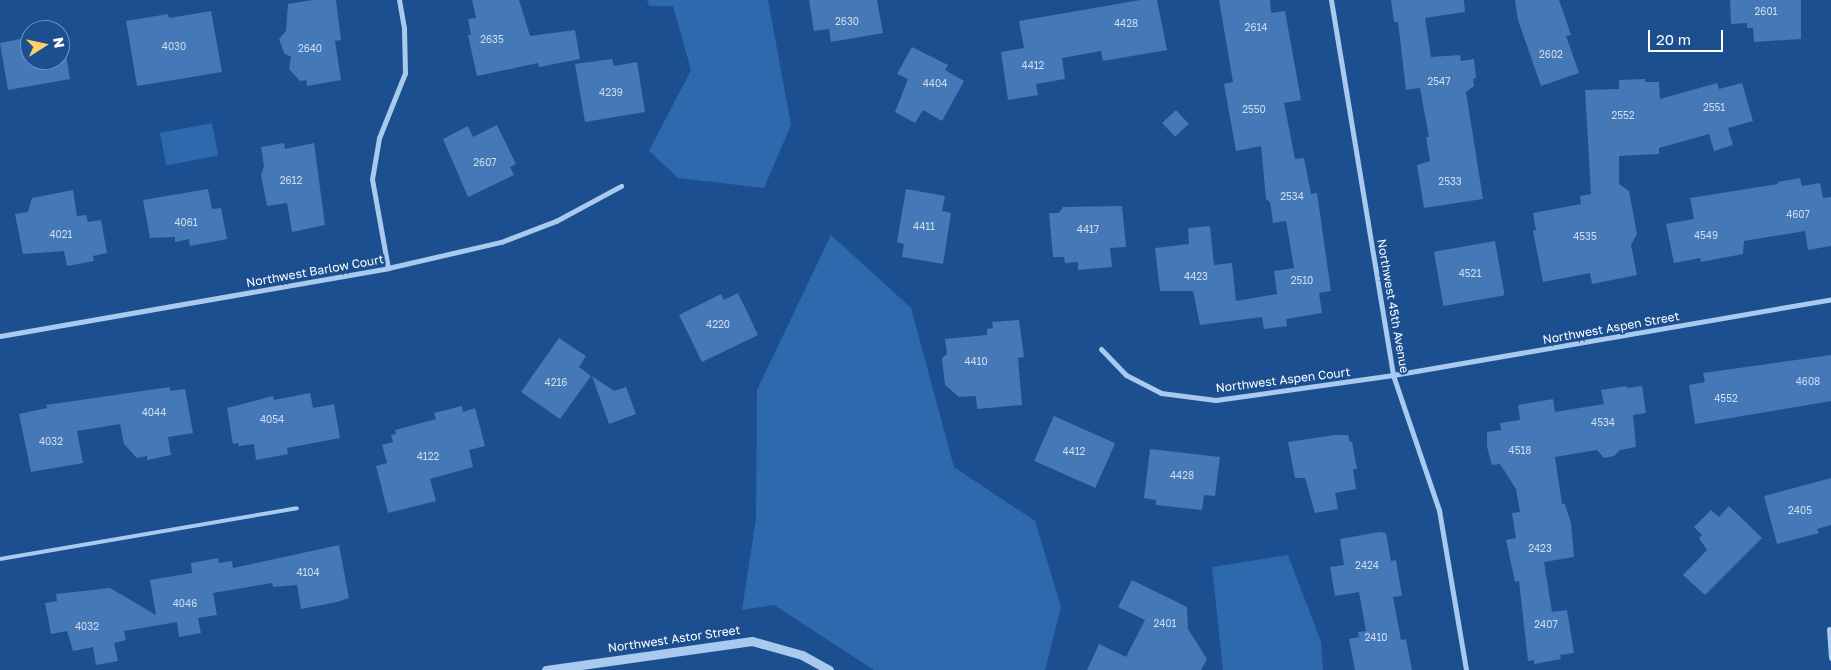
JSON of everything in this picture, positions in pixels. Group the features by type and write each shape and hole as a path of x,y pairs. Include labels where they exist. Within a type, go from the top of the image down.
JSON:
{"street":[{"path":"388,268 372,179 379,138 405,73 404,28 399,0"},
{"name":"Northwest 45th Avenue","path":"1330,0 1394,375 1439,510 1466,670"},
{"name":"Northwest Barlow Court","path":"0,336 388,268 501,242 556,221 621,186"},
{"name":"Northwest Aspen Street","path":"1394,375 1831,300"},
{"name":"Northwest Aspen Court","path":"1101,350 1126,375 1161,392 1216,400 1394,375"},
{"path":"1829,629 1831,658"},
{"name":"Northwest Astor Street","path":"546,670 752,641 802,655 830,670"}],"lane":[{"path":"0,559 297,508"}],"shaded area":[{"path":"647,0 768,0 791,125 764,188 678,178 649,151 691,70 673,6 649,6"},
{"path":"212,123 218,155 166,166 160,133"},
{"path":"831,235 911,308 954,467 1035,521 1061,607 1045,670 874,670 774,605 742,610 756,518 757,390"},
{"path":"1288,555 1321,642 1323,670 1223,670 1212,567"}],"building":[{"path":"313,0 336,0 341,40 335,41 341,80 307,86 306,80 300,81 289,69 291,57 284,53 279,39 286,31 288,4"},
{"path":"472,0 519,0 530,36 575,30 580,59 539,67 538,63 477,76 468,35 471,35 468,19 476,18"},
{"path":"809,0 877,0 883,33 831,42 829,29 814,31"},
{"path":"1140,0 1157,0 1167,50 1103,61 1101,51 1062,58 1065,79 1036,84 1038,95 1008,100 1001,52 1024,48 1019,21"},
{"path":"1219,0 1270,0 1271,13 1285,11 1301,100 1284,103 1295,159 1304,158 1311,194 1317,193 1331,291 1319,293 1322,313 1286,319 1287,326 1264,329 1262,317 1200,325 1193,291 1160,291 1155,248 1189,244 1188,228 1210,226 1214,265 1232,263 1236,301 1277,294 1274,271 1294,268 1286,221 1273,223 1270,202 1266,199 1261,146 1236,151 1224,84 1233,82"},
{"path":"1391,0 1464,0 1465,12 1425,18 1431,57 1460,55 1461,61 1474,59 1476,78 1473,79 1474,86 1466,92 1483,199 1424,208 1417,165 1430,161 1426,137 1429,137 1420,88 1406,90 1398,22 1394,22"},
{"path":"1515,0 1559,0 1571,35 1566,36 1579,73 1541,86 1518,20"},
{"path":"1730,0 1801,0 1801,39 1754,42 1753,28 1747,28 1747,23 1731,24"},
{"path":"211,11 222,72 137,86 126,21 168,14 169,18"},
{"path":"20,39 20,70 69,70 70,79 8,90 0,43"},
{"path":"912,47 948,65 945,70 964,81 942,121 923,110 915,123 895,112 908,79 897,74"},
{"path":"612,59 614,66 637,62 645,112 585,122 575,64"},
{"path":"1645,79 1645,82 1659,82 1660,99 1717,83 1719,89 1742,83 1753,121 1728,128 1733,145 1714,151 1709,134 1659,148 1659,154 1619,156 1619,184 1629,191 1637,234 1631,245 1637,275 1592,284 1590,273 1543,282 1533,231 1536,230 1533,213 1581,204 1580,196 1591,194 1585,90 1619,89 1619,80"},
{"path":"1176,110 1189,124 1175,137 1162,123"},
{"path":"497,125 516,164 510,167 514,175 468,197 443,139 468,126 473,137"},
{"path":"284,143 285,149 314,143 325,225 292,232 287,203 267,206 261,175 264,166 261,147"},
{"path":"1800,178 1802,186 1820,183 1823,198 1831,197 1831,246 1808,250 1805,231 1744,241 1743,254 1701,262 1700,258 1674,263 1666,224 1694,219 1690,198 1778,184 1778,182"},
{"path":"208,189 212,209 221,208 227,239 190,246 189,239 175,242 175,237 150,238 143,200"},
{"path":"906,189 945,196 942,211 951,213 943,264 902,257 904,244 897,242"},
{"path":"73,190 77,216 86,215 88,222 101,220 107,253 93,256 94,261 67,266 64,251 23,254 15,214 28,212 32,198"},
{"path":"1122,206 1126,247 1110,248 1112,267 1078,270 1078,262 1065,263 1064,257 1053,257 1049,213 1059,213 1063,207"},
{"path":"1495,241 1505,295 1443,306 1434,252"},
{"path":"738,293 758,335 702,362 679,315 721,294 724,300"},
{"path":"1019,320 1024,357 1018,358 1022,405 977,409 976,396 959,397 945,385 942,358 947,354 945,339 987,335 987,329 993,328 992,322"},
{"path":"559,338 586,356 579,367 591,376 560,419 521,392"},
{"path":"1831,355 1831,401 1695,424 1689,385 1705,382 1703,373"},
{"path":"592,376 614,391 626,387 636,414 609,424"},
{"path":"1627,386 1627,388 1642,386 1646,413 1633,415 1636,447 1620,450 1614,456 1604,458 1597,450 1555,457 1562,504 1565,504 1571,523 1574,557 1544,562 1552,612 1567,610 1574,653 1560,655 1561,659 1534,664 1534,660 1528,661 1519,581 1515,582 1506,540 1516,538 1512,513 1520,512 1516,489 1500,464 1492,465 1487,447 1487,432 1501,430 1500,423 1520,420 1518,405 1553,399 1555,412 1604,404 1601,390"},
{"path":"170,387 170,391 185,389 193,433 168,437 171,455 147,460 147,456 137,458 124,444 120,424 77,431 83,463 31,472 19,414 47,408 46,405"},
{"path":"310,393 313,408 334,404 340,438 287,448 288,454 256,460 254,444 239,446 238,443 233,444 227,408 273,396 274,400"},
{"path":"462,406 463,412 475,408 485,446 469,450 473,467 430,479 436,501 388,513 376,466 387,463 382,445 393,442 391,435 396,434 395,430 436,419 434,413"},
{"path":"1054,416 1115,443 1095,488 1034,461"},
{"path":"1335,435 1348,435 1350,442 1352,442 1357,469 1353,469 1356,489 1335,493 1338,509 1315,513 1305,478 1295,478 1288,442"},
{"path":"1150,449 1220,457 1215,496 1204,495 1202,510 1156,505 1156,500 1144,498"},
{"path":"1831,478 1831,525 1817,529 1819,533 1777,544 1764,496"},
{"path":"1729,506 1762,538 1705,595 1683,575 1707,550 1699,538 1702,535 1694,527 1711,510 1719,517"},
{"path":"1379,532 1386,533 1391,561 1396,560 1402,596 1393,597 1401,640 1406,639 1412,670 1355,670 1349,639 1359,637 1358,632 1366,631 1359,592 1335,596 1330,567 1344,565 1340,539"},
{"path":"339,545 349,598 337,602 301,609 297,585 273,587 272,583 213,593 217,615 198,618 201,633 179,637 177,622 124,631 126,640 114,643 118,661 96,665 93,647 73,651 67,631 51,634 45,603 57,601 56,594 110,588 156,615 150,580 192,573 191,563 218,558 219,563 232,561 233,568"},
{"path":"1132,580 1187,607 1188,629 1207,659 1201,670 1087,670 1099,644 1126,657 1145,620 1118,607"}]}
